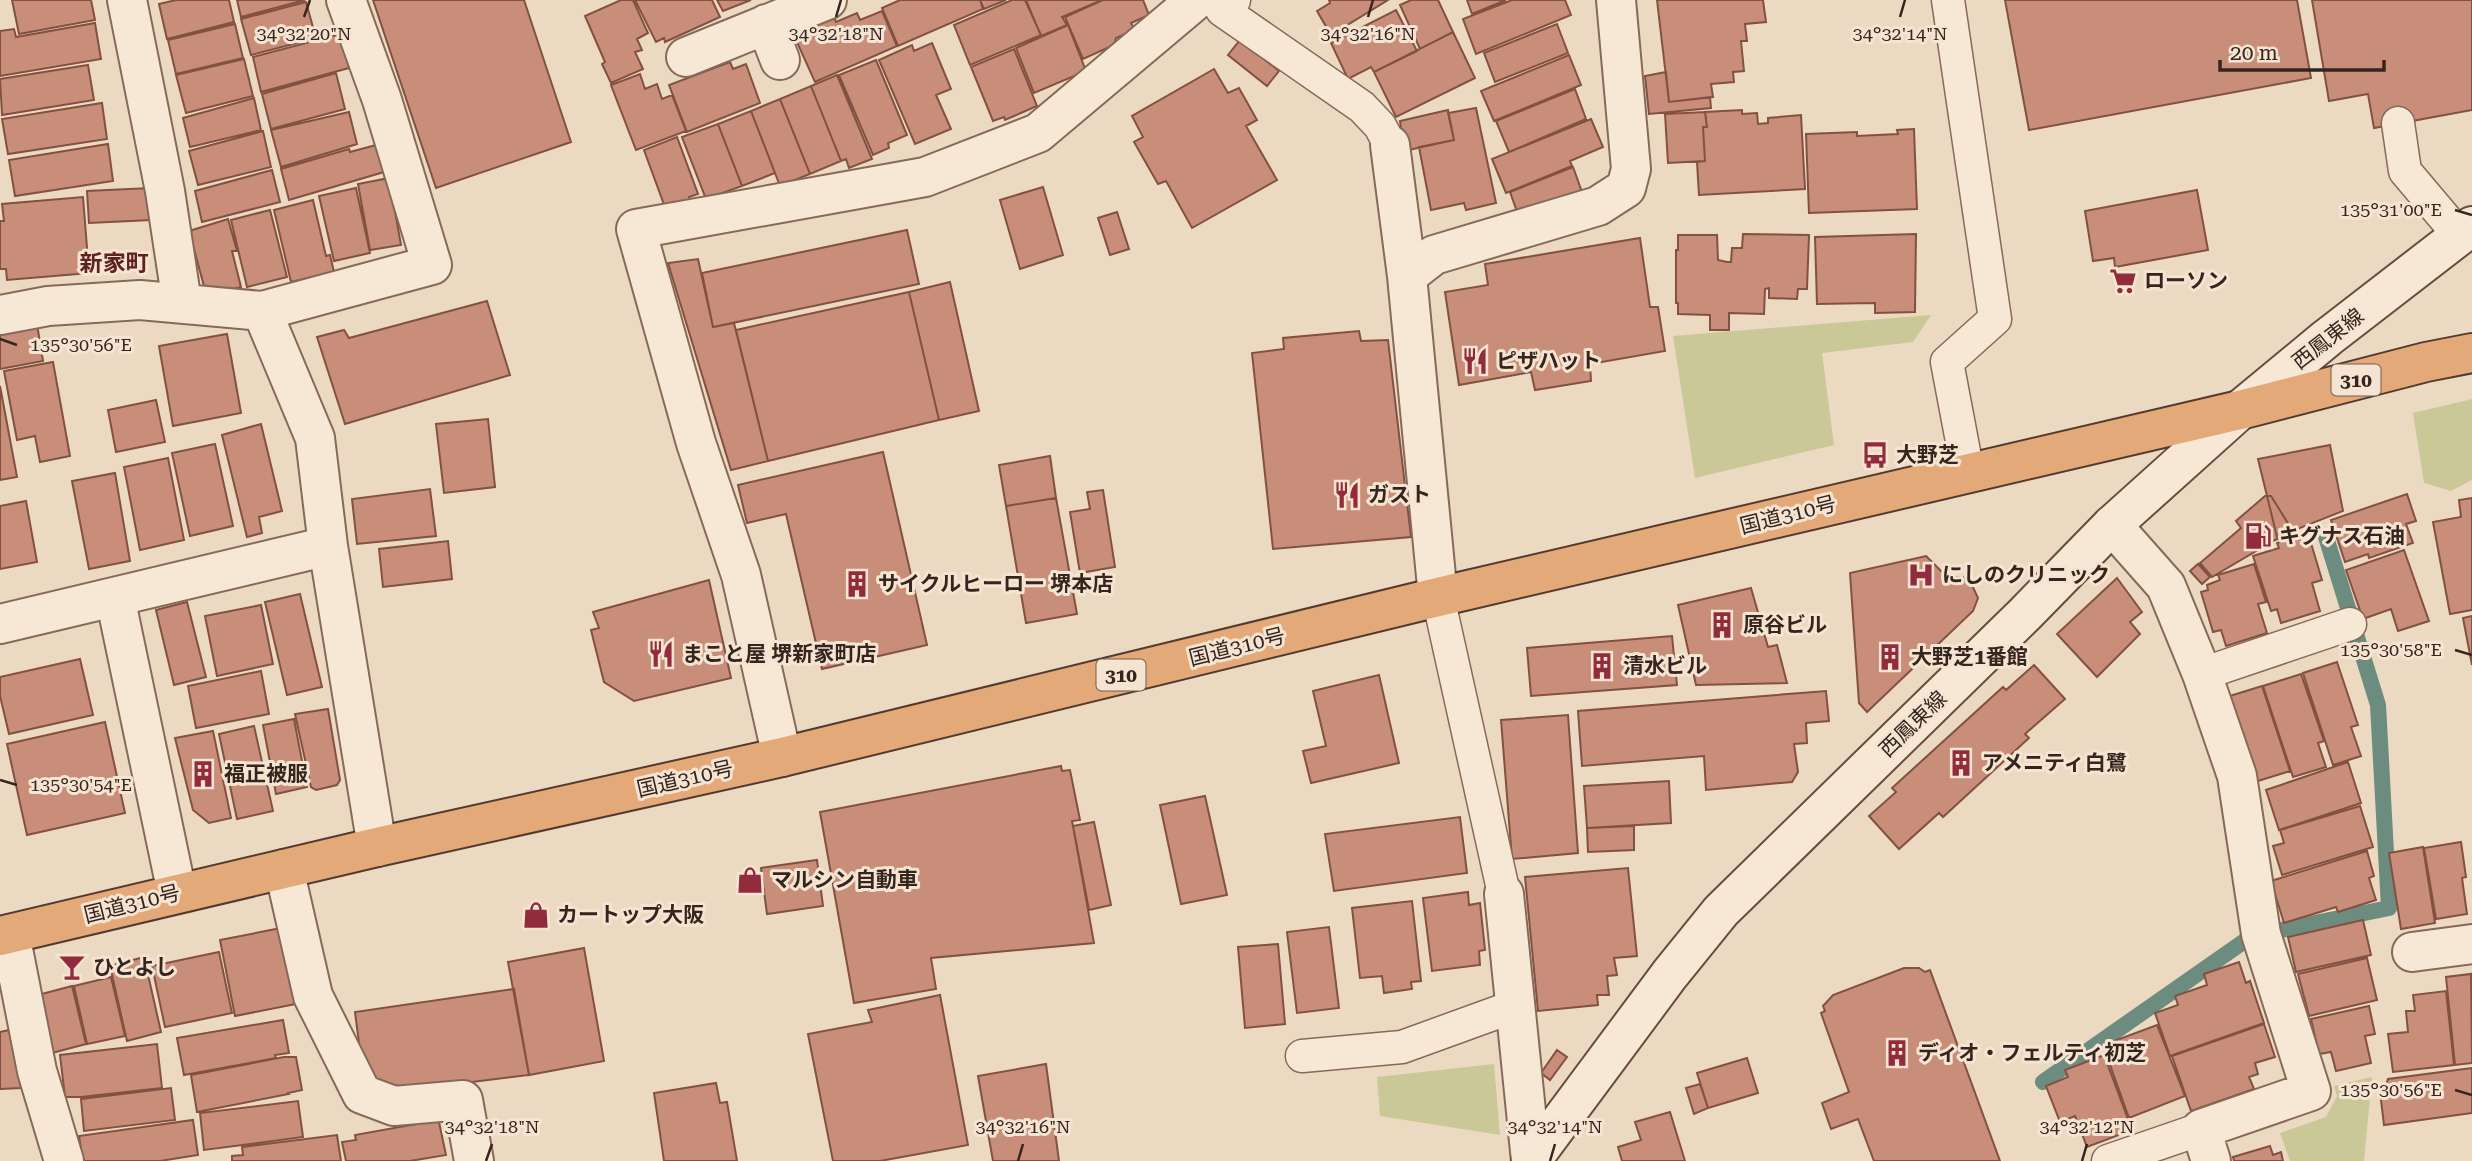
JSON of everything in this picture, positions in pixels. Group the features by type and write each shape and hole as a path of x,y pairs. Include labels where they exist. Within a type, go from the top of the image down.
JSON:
{"highway":[{"name":"国道310号","path":"5,935 377,847 782,757 1438,597 2240,410 2426,362 2472,353"}],"street":[{"path":"127,0 165,191 182,303"},
{"path":"0,316 48,306 127,300 262,312 432,265 382,100 346,0"},
{"path":"686,57 827,0"},
{"path":"1407,276 1434,255 1598,206 1626,188 1631,169 1616,0"},
{"path":"782,757 741,575 696,443 636,229 925,177 1038,133 1213,3"},
{"path":"766,24 780,60"},
{"path":"1390,145 1407,276 1438,597"},
{"name":"西鳳東線","path":"1531,1161 1670,974 1721,911 2025,614 2112,525 2240,410 2466,230"},
{"path":"262,312 315,438 328,546 377,847"},
{"path":"2112,525 2166,586 2202,674 2237,776 2261,934 2311,1091 2206,1145"},
{"path":"0,624 328,546"},
{"path":"116,597 177,893"},
{"path":"284,869 313,996 362,1094 394,1106 463,1100 474,1161"},
{"path":"1504,894 1531,1161"},
{"path":"5,935 37,1071 64,1161"},
{"path":"2412,952 2472,944"}],"lane":[{"path":"1948,0 1996,319 1947,362 1968,473"},
{"path":"1213,3 1362,107 1380,126 1390,145"},
{"path":"2398,123 2405,171 2466,230"},
{"path":"1438,597 1504,894"},
{"path":"2202,674 2350,624"},
{"path":"1302,1056 1402,1047 1515,1006"},
{"path":"2108,1161 2206,1145"}],"shaded area":[{"path":"1931,315 1913,342 1822,353 1834,445 1695,478 1673,336"},
{"path":"2472,399 2472,480 2451,491 2424,483 2413,413"},
{"path":"1494,1064 1500,1135 1380,1116 1377,1077"},
{"path":"2372,1077 2364,1161 2290,1161 2280,1133 2326,1117 2337,1096 2334,1086"}],"building":[{"path":"12,0 91,0 95,20 19,34"},
{"path":"176,0 229,0 234,22 167,39 159,4"},
{"path":"237,0 305,0 241,17"},
{"path":"373,0 524,0 571,142 436,188"},
{"path":"621,0 633,0 648,33 637,39 642,50 635,52 643,69 611,83 585,16"},
{"path":"635,0 712,0 720,17 665,42 664,38 656,42"},
{"path":"717,0 751,0 723,11"},
{"path":"900,0 980,0 983,9 898,46 882,8"},
{"path":"980,0 1006,0 984,9"},
{"path":"1012,0 1025,0 1041,35 970,65 954,25"},
{"path":"1026,0 1102,0 1062,17 1067,25 1041,36"},
{"path":"1103,0 1143,0 1149,15 1131,23 1135,30 1116,38 1114,45 1083,59 1065,17"},
{"path":"1329,0 1388,0 1331,35 1317,11 1330,3"},
{"path":"1411,0 1438,0 1453,32 1420,49 1400,5"},
{"path":"1467,0 1506,0 1472,14"},
{"path":"1512,0 1565,0 1571,15 1476,54 1463,19"},
{"path":"1657,0 1763,0 1766,22 1745,24 1747,41 1741,41 1744,71 1733,72 1734,82 1711,84 1713,97 1669,102"},
{"path":"2005,0 2297,0 2311,78 2029,130"},
{"path":"2312,0 2472,0 2472,110 2374,128 2368,94 2329,101"},
{"path":"306,2 316,38 251,55 241,19"},
{"path":"1396,10 1417,51 1374,72 1371,67 1348,79 1331,43"},
{"path":"882,11 897,46 815,82 796,40 811,33 809,27 834,17 836,22 857,13 860,20"},
{"path":"95,23 101,59 0,76 0,31 14,29 16,37"},
{"path":"235,24 243,58 176,74 168,40"},
{"path":"1557,24 1568,53 1495,82 1484,53"},
{"path":"1068,25 1086,71 1034,93 1016,48"},
{"path":"1453,32 1475,78 1396,117 1374,72"},
{"path":"340,34 349,68 261,92 253,57"},
{"path":"1240,40 1279,71 1267,86 1228,55"},
{"path":"932,43 951,89 936,95 951,129 915,144 879,60 912,45 914,51"},
{"path":"1014,49 1037,106 1005,120 1004,117 993,121 971,67"},
{"path":"1569,55 1581,85 1494,121 1481,91"},
{"path":"244,59 253,96 186,113 176,75"},
{"path":"876,60 907,135 888,143 889,148 873,155 839,75"},
{"path":"730,62 733,69 746,64 760,103 687,132 669,85"},
{"path":"88,65 94,100 2,115 0,79"},
{"path":"1214,69 1228,93 1239,88 1257,120 1246,126 1277,180 1192,228 1166,181 1158,184 1134,142 1143,137 1132,116"},
{"path":"1666,72 1669,102 1710,97 1711,108 1649,114 1645,76"},
{"path":"336,73 345,109 271,129 262,94"},
{"path":"640,74 645,89 657,84 662,99 672,95 686,131 636,150 611,85"},
{"path":"837,75 872,159 849,168 846,159 841,161 811,86"},
{"path":"811,86 841,161 810,174 780,99"},
{"path":"1575,89 1586,119 1509,152 1496,121"},
{"path":"254,98 261,130 190,147 183,118"},
{"path":"780,99 810,174 780,186 751,111"},
{"path":"102,103 107,139 8,154 2,119"},
{"path":"1476,108 1496,203 1466,210 1464,203 1431,210 1419,147 1454,140 1448,113"},
{"path":"1448,110 1454,140 1404,151 1400,121"},
{"path":"1742,110 1742,114 1757,113 1758,124 1768,123 1768,118 1801,115 1805,189 1699,195 1697,162 1705,161 1705,112"},
{"path":"751,111 775,173 742,186 718,124"},
{"path":"349,112 357,144 281,167 271,130"},
{"path":"1705,112 1705,161 1668,163 1665,114"},
{"path":"1591,119 1603,147 1570,161 1572,166 1506,193 1492,159"},
{"path":"718,124 742,186 706,199 682,137"},
{"path":"1914,129 1917,209 1809,213 1806,134 1857,132 1857,136 1898,134 1897,130"},
{"path":"263,131 271,167 198,185 189,151"},
{"path":"677,137 698,194 689,197 690,202 666,210 644,150"},
{"path":"108,144 113,181 15,196 9,160"},
{"path":"376,145 384,172 289,200 281,169 349,149 350,152"},
{"path":"1573,167 1582,192 1519,217 1510,192"},
{"path":"272,170 280,202 202,222 195,191"},
{"path":"389,178 401,245 370,250 358,184"},
{"path":"1043,187 1063,255 1020,269 1000,200"},
{"path":"150,188 151,220 89,223 87,191"},
{"path":"356,188 370,253 334,261 319,196"},
{"path":"2197,190 2208,250 2115,267 2114,258 2093,261 2085,211"},
{"path":"83,197 89,273 7,280 6,269 0,269 0,221 4,221 2,204"},
{"path":"313,200 326,256 330,255 334,272 291,282 274,210"},
{"path":"270,210 287,277 247,287 231,220"},
{"path":"1117,212 1129,249 1110,255 1098,218"},
{"path":"228,219 237,251 232,251 241,287 216,293 204,286 189,231"},
{"path":"907,230 919,284 713,327 702,273"},
{"path":"1743,234 1809,235 1807,289 1798,289 1797,299 1769,298 1769,288 1765,289 1764,314 1729,313 1729,330 1710,330 1710,315 1678,314 1678,235 1717,235 1718,260 1731,262 1732,248 1742,248"},
{"path":"1916,234 1915,312 1875,313 1875,303 1817,304 1815,237"},
{"path":"1640,238 1650,307 1658,307 1665,351 1590,364 1591,381 1535,390 1531,372 1459,385 1445,292 1488,285 1485,264"},
{"path":"698,259 713,327 734,323 768,461 731,470 668,263"},
{"path":"950,282 979,411 939,420 909,292"},
{"path":"909,292 939,420 768,461 736,330"},
{"path":"487,301 510,375 345,424 317,337 344,330 349,338"},
{"path":"37,324 43,361 0,369 0,331"},
{"path":"1359,331 1361,341 1388,340 1411,537 1273,549 1252,353 1284,349 1283,338"},
{"path":"227,334 241,413 173,426 159,346"},
{"path":"53,362 70,456 40,462 35,436 17,440 4,371"},
{"path":"0,386 17,477 0,480"},
{"path":"156,400 165,442 116,452 108,410"},
{"path":"488,419 495,487 444,493 436,424"},
{"path":"261,424 282,511 259,517 262,533 247,537 222,435"},
{"path":"215,444 233,526 190,536 172,453"},
{"path":"2330,445 2343,511 2277,537 2258,459"},
{"name":"サイクルヒーロー 堺本店","path":"883,452 927,645 822,669 786,514 747,523 738,485"},
{"path":"1050,456 1056,498 1006,506 999,465"},
{"path":"168,458 184,540 140,550 124,467"},
{"path":"115,473 130,561 89,569 72,481"},
{"path":"430,489 436,536 357,544 352,499"},
{"path":"1103,490 1115,567 1080,573 1070,512 1090,509 1087,492"},
{"path":"2407,494 2416,521 2406,524 2413,543 2369,558 2368,554 2345,562 2331,520"},
{"name":"キグナス石油","path":"2265,496 2271,496 2294,533 2275,540 2212,577 2200,563 2241,528 2236,521"},
{"path":"1056,498 1077,614 1026,623 1006,506"},
{"path":"2472,498 2472,610 2450,614 2433,522 2461,517 2459,500"},
{"path":"26,501 37,562 0,569 0,506"},
{"path":"2308,533 2322,580 2312,583 2320,611 2281,623 2277,609 2271,611 2253,556 2279,548 2277,543"},
{"path":"448,541 452,579 383,587 379,549"},
{"path":"2404,550 2429,621 2398,631 2391,609 2363,619 2346,570"},
{"name":"大野芝1番館","path":"1926,556 1947,577 1963,577 1972,585 1978,598 1973,611 1867,712 1859,703 1850,573"},
{"path":"2198,564 2210,577 2202,584 2190,571"},
{"path":"2254,564 2266,602 2258,604 2267,633 2226,646 2221,630 2213,632 2201,592 2208,590 2207,585 2220,580 2218,575"},
{"path":"2117,578 2142,612 2130,622 2140,634 2097,677 2057,634"},
{"name":"まこと屋 堺新家町店","path":"709,580 731,678 634,701 604,682 591,630 599,628 593,612"},
{"name":"原谷ビル","path":"1751,588 1768,647 1777,645 1787,683 1696,685 1678,605"},
{"path":"300,594 322,687 287,695 265,602"},
{"path":"187,602 206,677 174,685 156,610"},
{"path":"261,605 273,664 217,676 205,616"},
{"path":"2472,616 2472,665 2463,618"},
{"name":"清水ビル","path":"1672,636 1677,685 1531,696 1527,648"},
{"path":"80,659 93,715 9,734 0,696 0,677"},
{"path":"2337,662 2358,725 2351,727 2361,756 2333,765 2303,673"},
{"name":"アメニティ白鷺","path":"2034,665 2065,699 2025,734 2029,738 1943,817 1939,813 1899,849 1869,816 1896,792 1892,788 2003,687 2006,690"},
{"path":"261,671 269,714 196,728 188,686"},
{"path":"2301,674 2324,741 2318,743 2326,767 2293,777 2263,686"},
{"path":"1379,675 1399,763 1311,783 1303,751 1326,746 1313,691"},
{"path":"2262,686 2290,771 2258,781 2230,696"},
{"path":"1826,691 1829,721 1806,723 1807,743 1794,744 1798,772 1792,782 1706,790 1704,756 1582,766 1578,711"},
{"path":"328,709 340,780 337,785 316,790 311,787 295,714"},
{"path":"1568,715 1578,853 1512,859 1501,720"},
{"path":"294,719 307,787 276,794 263,725"},
{"path":"105,722 125,813 27,835 7,744"},
{"path":"254,726 273,811 237,819 219,734"},
{"name":"福正被服","path":"213,731 231,818 209,823 193,810 175,738"},
{"path":"2348,762 2361,803 2279,830 2266,790"},
{"path":"1061,766 1062,771 1070,770 1080,820 1072,821 1094,943 931,958 936,989 854,1003 820,812"},
{"path":"1669,781 1671,823 1587,828 1584,786"},
{"path":"1205,796 1227,895 1181,904 1160,805"},
{"path":"2360,806 2373,847 2282,875 2273,846 2284,843 2280,830"},
{"path":"1460,817 1467,873 1334,891 1325,834"},
{"path":"1094,822 1111,905 1089,910 1073,826"},
{"path":"1634,826 1634,850 1588,852 1587,828"},
{"path":"2461,842 2467,914 2436,919 2424,848"},
{"path":"2423,847 2435,923 2401,929 2389,853"},
{"path":"2367,851 2374,876 2369,878 2376,900 2338,912 2336,907 2284,923 2271,881"},
{"path":"817,860 823,906 767,914 761,868"},
{"path":"1628,868 1637,956 1614,958 1617,975 1607,976 1609,995 1597,995 1598,1005 1538,1011 1525,877"},
{"path":"1468,892 1469,905 1480,903 1485,950 1479,951 1480,965 1432,971 1423,898"},
{"path":"1412,901 1421,981 1411,982 1412,989 1384,993 1382,976 1360,978 1352,908"},
{"path":"2363,920 2371,955 2296,972 2288,937"},
{"path":"1329,927 1339,1008 1297,1013 1287,932"},
{"path":"281,928 296,1004 235,1016 220,940"},
{"path":"1278,944 1285,1024 1245,1028 1238,947"},
{"path":"584,948 604,1061 529,1075 508,962"},
{"path":"219,952 232,1013 165,1027 152,966"},
{"path":"144,957 161,1032 127,1041 110,966"},
{"path":"2367,958 2377,1000 2309,1016 2298,974"},
{"path":"2239,962 2246,983 2250,981 2264,1023 2170,1056 2155,1013 2178,1005 2175,996 2207,985 2204,974"},
{"name":"ディオ・フェルティ初芝","path":"1904,968 1919,968 1925,972 1930,970 2000,1161 1874,1161 1858,1119 1831,1129 1822,1103 1849,1092 1821,1013 1825,1011 1823,1006 1833,995"},
{"path":"2471,974 2472,1063 2455,1065 2446,977"},
{"path":"111,977 125,1036 87,1044 74,986"},
{"path":"72,986 86,1044 52,1053 38,995"},
{"path":"514,989 529,1075 408,1090 376,1083 360,1051 355,1012"},
{"path":"2446,991 2454,1065 2393,1072 2388,1034 2408,1032 2406,1011 2415,1011 2413,995"},
{"path":"940,995 968,1145 880,1161 833,1161 808,1034 872,1022 868,1010"},
{"path":"2369,1006 2375,1034 2365,1036 2371,1063 2336,1071 2331,1052 2319,1054 2311,1019"},
{"path":"283,1020 289,1053 275,1055 276,1058 184,1075 177,1038"},
{"path":"2264,1024 2275,1057 2255,1063 2258,1074 2249,1077 2254,1089 2191,1111 2172,1056"},
{"path":"2157,1025 2185,1096 2129,1118 2103,1045"},
{"path":"9,1030 21,1088 0,1089 0,1032"},
{"path":"157,1044 162,1088 65,1097 60,1055"},
{"path":"1557,1050 1567,1057 1550,1080 1541,1073"},
{"path":"2104,1055 2132,1130 2087,1147 2075,1116 2060,1122 2046,1086 2068,1077 2065,1070"},
{"path":"296,1057 302,1090 197,1112 191,1075"},
{"path":"1747,1058 1758,1093 1708,1108 1697,1073"},
{"path":"1046,1064 1059,1161 993,1161 978,1076"},
{"path":"2472,1068 2472,1113 2384,1125 2381,1100 2388,1079"},
{"path":"716,1083 720,1103 727,1102 737,1161 664,1161 654,1093"},
{"path":"1700,1084 1708,1108 1694,1114 1686,1088"},
{"path":"171,1088 175,1120 84,1131 81,1099"},
{"path":"298,1101 303,1137 204,1150 200,1113"},
{"path":"1670,1112 1685,1161 1622,1161 1618,1147 1641,1140 1635,1122"},
{"path":"193,1120 198,1155 160,1161 83,1161 79,1136"},
{"path":"439,1122 446,1155 410,1161 346,1161 342,1142 356,1140 355,1135"},
{"path":"337,1135 341,1161 232,1161 232,1156 243,1155 242,1147"},
{"path":"2270,1146 2273,1155 2281,1152 2283,1161 2234,1161 2233,1157"}],"waterway":[{"path":"2281,930 2389,908 2378,705 2326,537"},
{"path":"2043,1082 2246,940"}],"place":[{"name":"ローソン","path":"2123,281"},
{"name":"ピザハット","path":"1475,361"},
{"name":"大野芝","path":"1875,455"},
{"name":"ガスト","path":"1347,495"},
{"name":"キグナス石油","path":"2258,536"},
{"name":"にしのクリニック","path":"1921,575"},
{"name":"サイクルヒーロー 堺本店","path":"857,584"},
{"name":"原谷ビル","path":"1722,625"},
{"name":"まこと屋 堺新家町店","path":"661,654"},
{"name":"大野芝1番館","path":"1890,657"},
{"name":"清水ビル","path":"1602,666"},
{"name":"アメニティ白鷺","path":"1961,763"},
{"name":"福正被服","path":"203,774"},
{"name":"マルシン自動車","path":"750,880"},
{"name":"カートップ大阪","path":"536,915"},
{"name":"ひとよし","path":"72,967"},
{"name":"ディオ・フェルティ初芝","path":"1897,1053"}],"district":[{"name":"新家町","path":"114,263"}]}
